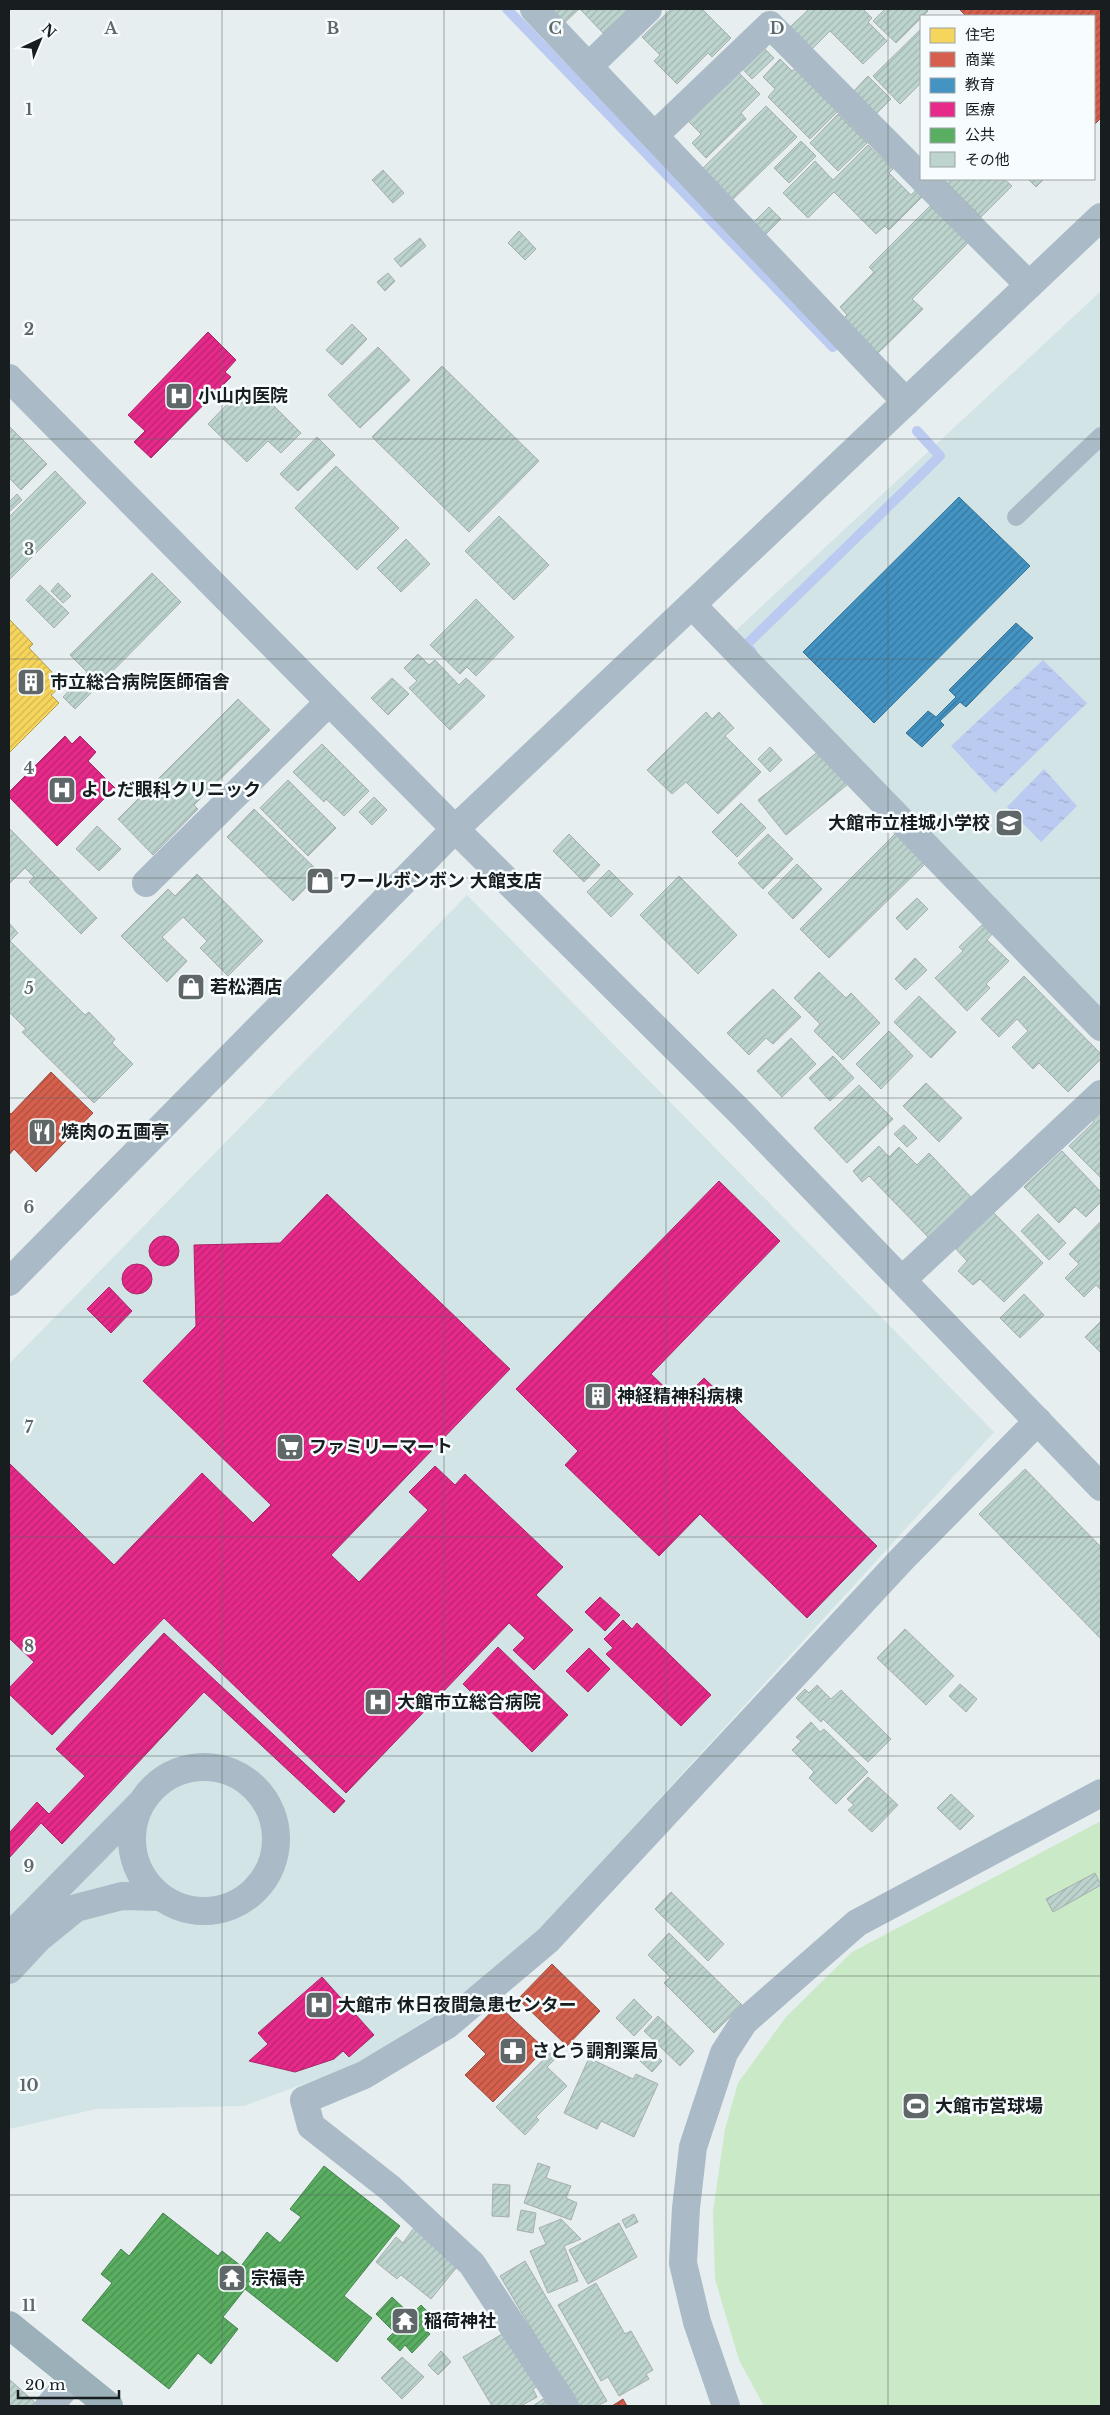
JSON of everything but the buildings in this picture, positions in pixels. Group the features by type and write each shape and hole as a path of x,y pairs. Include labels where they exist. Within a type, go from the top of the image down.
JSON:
{"highway":[{"path":"9,2325 109,2406"}],"street":[{"path":"534,9 906,402"},
{"path":"589,66 648,9"},
{"path":"655,135 770,25 920,176"},
{"path":"924,180 1029,285"},
{"path":"12,1270 455,829 1101,217"},
{"path":"9,378 455,829 734,1106 1101,1487"},
{"path":"692,605 1101,1027"},
{"path":"146,884 329,702"},
{"path":"902,1280 1101,1094"},
{"path":"565,2406 472,2264 390,2188 311,2126 304,2100 364,2075 447,2025 548,1940 897,1566 1038,1421"},
{"path":"9,1937 140,1804 153,1787 171,1773 193,1767 216,1767 237,1774 255,1787 269,1805 276,1826 277,1849 269,1873 253,1893 232,1907 207,1912 182,1909 160,1897 142,1878 133,1854 132,1829 140,1804"},
{"path":"726,2406 697,2322 683,2263 686,2208 693,2147 724,2054 744,2022 857,1923 1101,1793"},
{"path":"9,1970 38,1939 76,1908 122,1896 160,1897"},
{"path":"49,2406 74,2378"}],"lane":[{"path":"1016,517 1101,436"}],"shaded area":[{"name":"大館市立桂城小学校","path":"1101,291 1101,1012 732,634"},
{"name":"大館市立総合病院","path":"467,895 994,1432 501,1972 358,2064 244,2106 96,2109 9,2129 9,1364"}],"green space":[{"name":"大館市営球場","path":"1101,1821 1101,2406 764,2406 739,2360 715,2279 713,2212 725,2129 738,2083 786,2017 852,1952"}],"water":[{"path":"1043,660 1087,703 995,793 951,746"},
{"path":"1044,769 1077,806 1041,842 1007,807"}],"waterway":[{"path":"507,9 833,347"},
{"path":"752,652 746,645 940,456 917,431"}],"place":[{"name":"小山内医院","path":"179,396"},
{"name":"市立総合病院医師宿舎","path":"31,682"},
{"name":"よしだ眼科クリニック","path":"62,790"},
{"name":"大館市立桂城小学校","path":"1009,823"},
{"name":"ワールボンボン 大館支店","path":"320,881"},
{"name":"若松酒店","path":"191,987"},
{"name":"焼肉の五画亭","path":"42,1132"},
{"name":"神経精神科病棟","path":"598,1396"},
{"name":"ファミリーマート","path":"290,1447"},
{"name":"大館市立総合病院","path":"378,1702"},
{"name":"大館市 休日夜間急患センター","path":"319,2005"},
{"name":"さとう調剤薬局","path":"513,2051"},
{"name":"大館市営球場","path":"916,2106"},
{"name":"宗福寺","path":"232,2278"},
{"name":"稲荷神社","path":"405,2321"}]}
